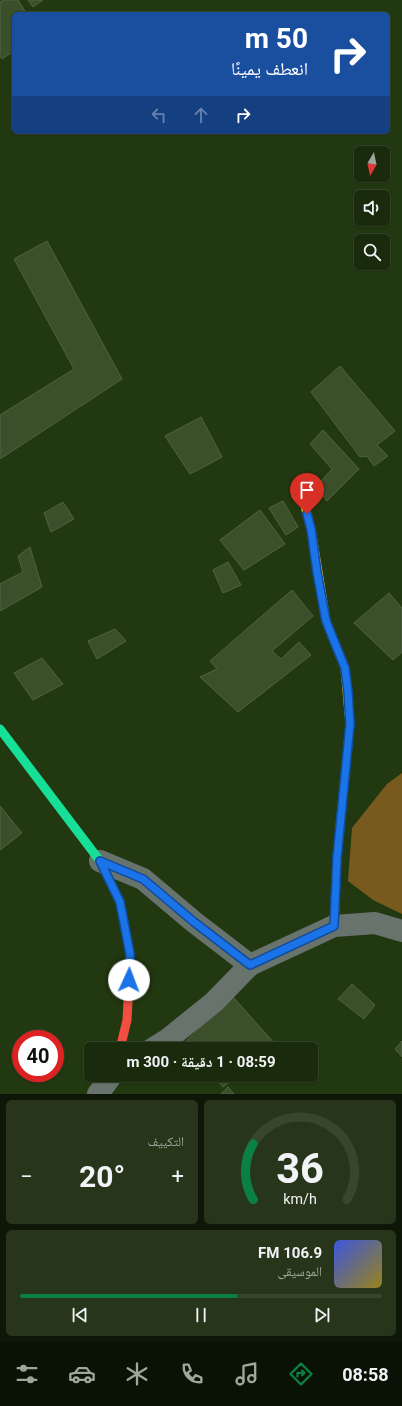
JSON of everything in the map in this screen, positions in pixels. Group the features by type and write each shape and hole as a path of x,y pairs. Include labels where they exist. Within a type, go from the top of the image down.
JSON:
{"street":[{"path":"299,484 311,529 326,621 345,668 348,692 350,724 337,858 334,926"},
{"path":"0,729 100,861 120,902 130,954 127,1020 122,1042"},
{"path":"100,861 143,879 194,922 250,965"},
{"path":"163,1042 214,1002 250,965 334,926 375,923 402,931"},
{"path":"98,1094 107,1082"}],"shaded area":[{"path":"402,773 402,914 373,900 348,881 352,828 387,784"}],"building":[{"path":"3,0 18,0 26,12 12,12 12,52 2,59 0,56 0,2"},
{"path":"28,0 43,0 33,7"},
{"path":"47,241 122,379 0,459 0,415 74,369 14,259"},
{"path":"340,366 395,431 377,445 388,456 374,466 367,456 360,457 311,392"},
{"path":"201,417 222,457 190,474 165,436"},
{"path":"323,430 359,469 327,501 316,487 332,469 310,444"},
{"path":"283,501 298,527 286,535 269,508"},
{"path":"63,502 74,519 51,532 44,513"},
{"path":"260,510 285,544 244,570 220,540"},
{"path":"30,547 42,587 0,611 0,584 23,572 18,556"},
{"path":"228,562 241,585 223,593 213,570"},
{"path":"292,590 313,616 272,651 281,659 299,642 311,655 238,712 200,677 217,669 210,661"},
{"path":"389,593 402,608 402,652 393,660 354,623"},
{"path":"115,629 126,641 97,659 88,641"},
{"path":"42,658 63,684 33,700 14,673"},
{"path":"0,806 22,833 0,850"},
{"path":"352,984 375,1005 364,1019 338,999"},
{"path":"233,997 273,1042 185,1042"},
{"path":"402,1041 402,1057 395,1049"},
{"path":"219,1082 229,1082 223,1087"},
{"path":"228,1087 234,1094 221,1094"}],"traffic: fast":[{"path":"334,926 337,858 350,724 349,713"},
{"path":"0,729 100,861 120,902 130,954 130,964"}],"traffic: slow":[{"path":"299,483 311,529 326,621 345,668 349,713"}],"traffic: jam":[{"path":"122,1042 127,1020 130,964"}],"route":[{"path":"129,980 130,954 120,902 100,861 143,879 194,922 250,965 334,926 337,858 350,724 348,692 345,668 326,621 311,529 307,514"}]}
